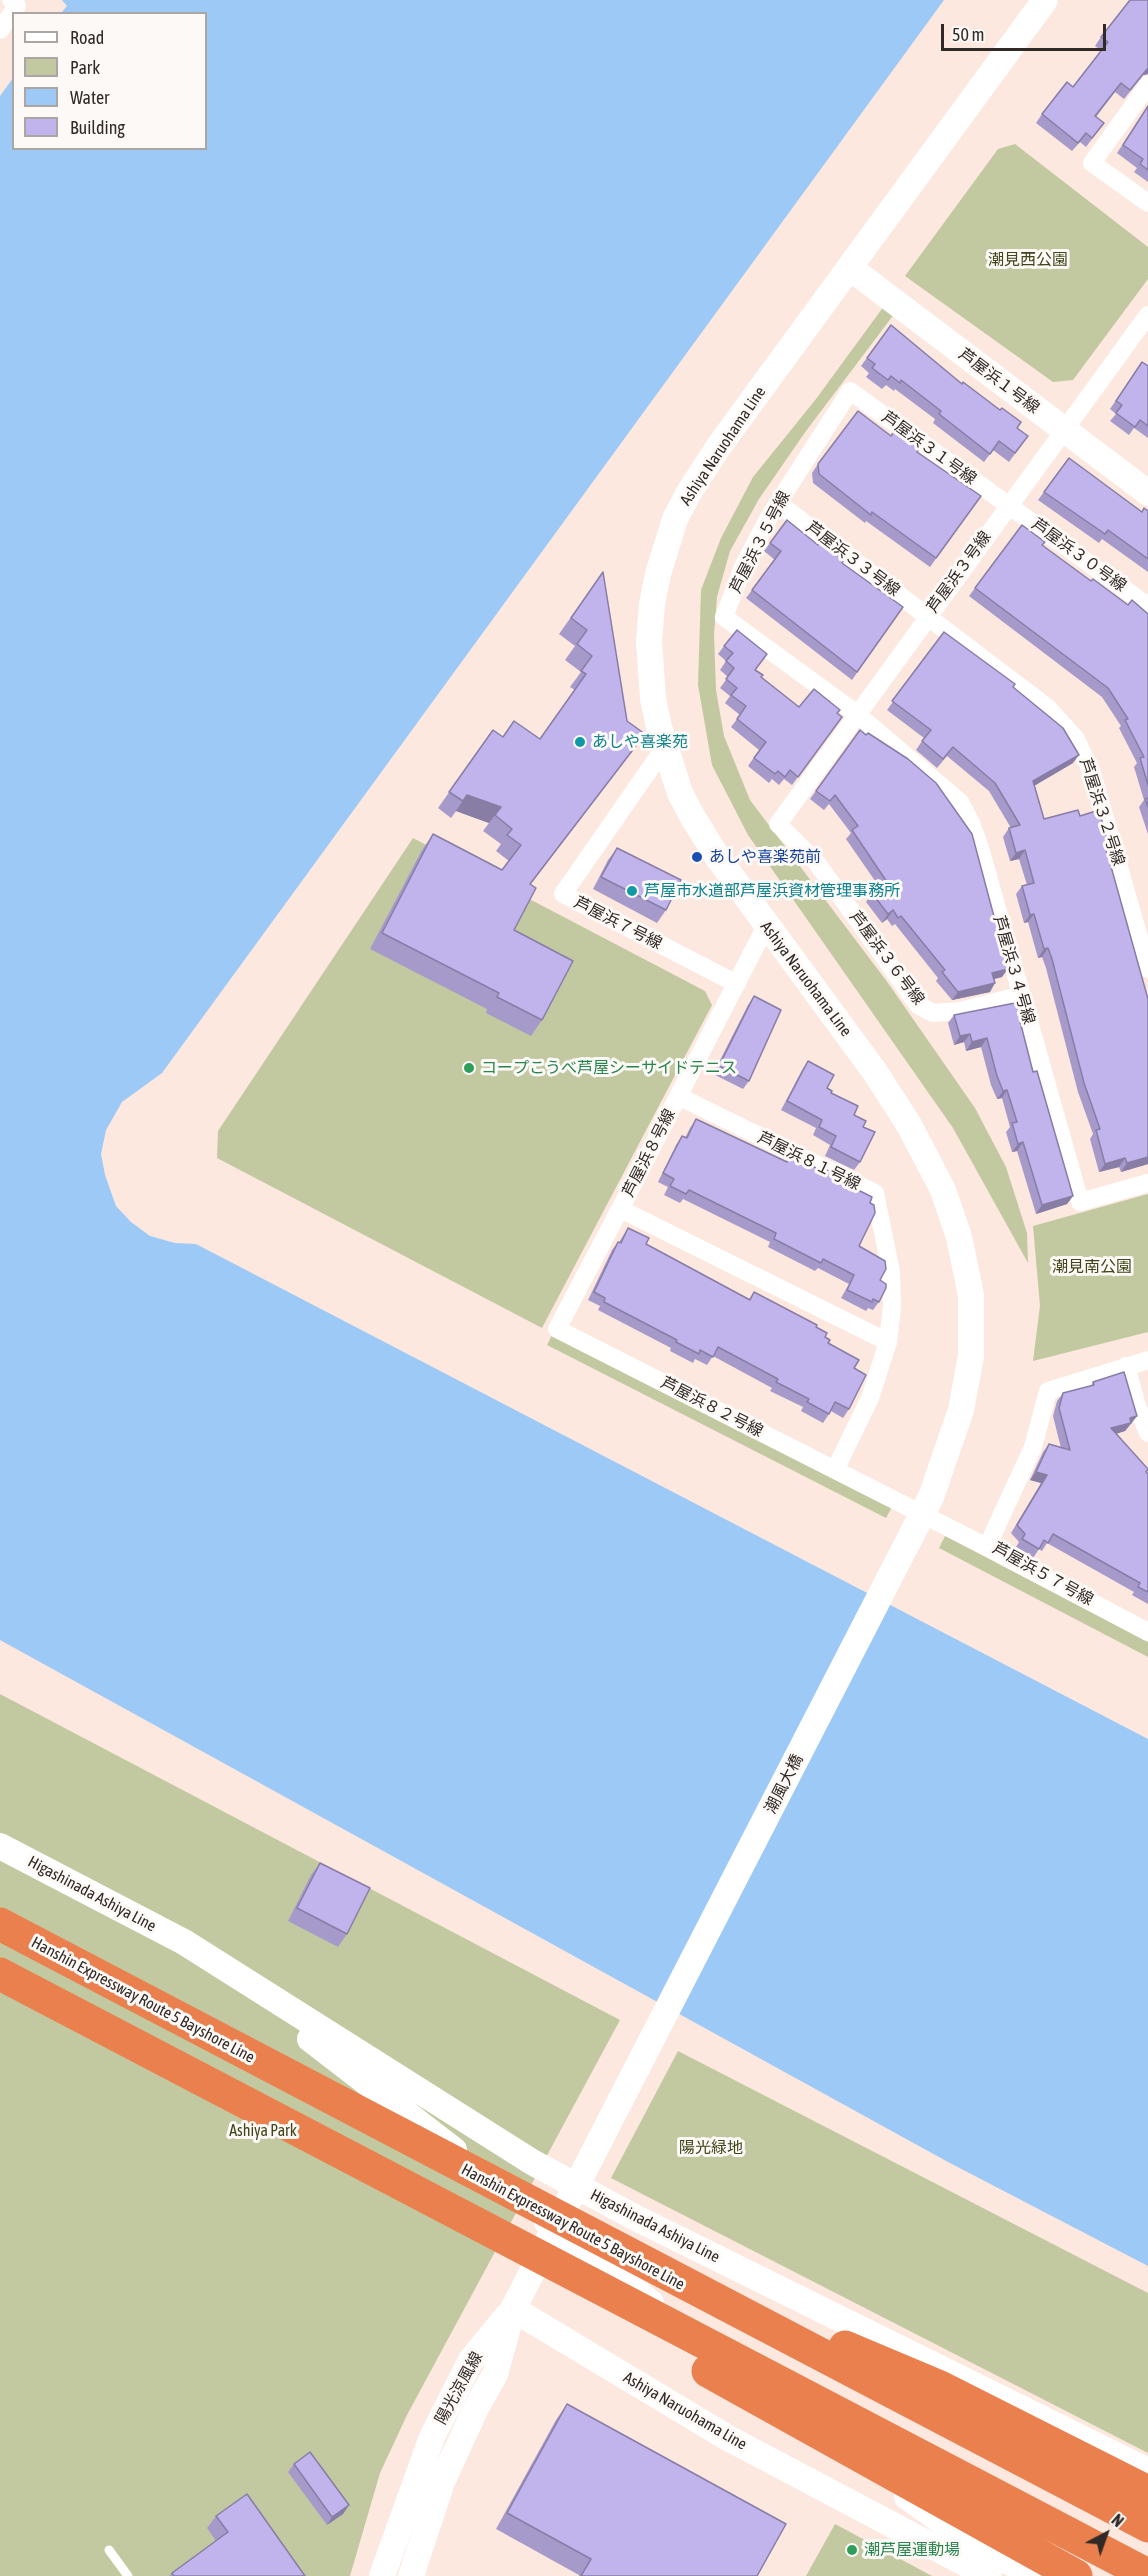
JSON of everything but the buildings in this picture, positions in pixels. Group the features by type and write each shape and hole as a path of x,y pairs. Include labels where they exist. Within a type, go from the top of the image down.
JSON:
{"highway":[{"name":"Hanshin Expressway Route 5 Bayshore Line","path":"0,1924 628,2256 1148,2526"},
{"path":"0,1974 350,2160 1148,2575"},
{"path":"350,2160 477,2242 1076,2576"},
{"path":"628,2256 940,2387 1148,2492"}],"main road":[{"name":"Ashiya Naruohama Line","path":"932,1497 961,1410 970,1356 971,1295 959,1237 943,1190 909,1125 875,1072 718,858 680,793 653,699 649,641 651,604 675,519 719,446 1046,0"},
{"name":"芦屋浜１号線","path":"850,268 1148,493"},
{"name":"潮風大橋","path":"580,2179 932,1497"},
{"name":"Higashinada Ashiya Line","path":"0,1846 183,1942 532,2162 634,2217 1148,2471"},
{"name":"Higashinada Ashiya Line","path":"183,1942 707,2347 901,2492 948,2526 1033,2576"},
{"path":"513,2309 580,2179 1148,2455"},
{"name":"Ashiya Naruohama Line","path":"513,2309 728,2438 989,2576"},
{"name":"陽光涼風線","path":"382,2576 432,2437 471,2360 513,2309"},
{"name":"陽光涼風線","path":"411,2576 442,2482 475,2410 495,2374 513,2309"}],"street":[{"path":"11,0 17,6 13,12"},
{"path":"0,30 12,13"},
{"path":"1148,85 1092,163 1148,203"},
{"name":"芦屋浜３号線","path":"857,714 1148,315"},
{"name":"芦屋浜３５号線","path":"850,392 778,503 744,566 724,617 857,714"},
{"name":"芦屋浜３１号線","path":"850,392 1008,505"},
{"name":"芦屋浜３３号線","path":"778,503 927,616"},
{"name":"芦屋浜３０号線","path":"1008,505 1148,606"},
{"name":"芦屋浜３２号線","path":"927,616 1048,708 1076,739 1092,773 1148,969"},
{"name":"芦屋浜３４号線","path":"857,714 960,802 971,823 1080,1202 1148,1183"},
{"name":"芦屋浜３６号線","path":"857,714 778,824 817,863 918,1005 933,1013 960,1011 1022,995"},
{"name":"芦屋浜７号線","path":"665,747 563,894 737,984"},
{"name":"芦屋浜８号線","path":"766,926 620,1209 888,1342"},
{"name":"芦屋浜８１号線","path":"678,1096 874,1193 891,1272 892,1307 888,1342 870,1398 835,1470"},
{"name":"芦屋浜８２号線","path":"620,1209 557,1329 987,1547"},
{"path":"1148,1360 1126,1366 1137,1406 1148,1433"},
{"name":"芦屋浜５７号線","path":"1126,1366 1048,1391 1033,1447 987,1547 1148,1632"}],"lane":[{"path":"109,2550 128,2576"}],"green space":[{"name":"潮見西公園","path":"1015,144 1148,247 1148,279 1073,380 1053,382 905,276 998,149"},
{"path":"884,306 895,313 806,431 759,499 730,551 717,597 714,635 716,690 724,736 750,800 888,983 975,1108 1006,1167 1027,1233 1028,1263 953,1128 748,835 712,765 698,685 701,590 721,538 753,477 816,399"},
{"name":"コープこうべ芦屋シーサイドテニス","path":"413,838 705,991 712,1005 542,1328 217,1158 218,1131"},
{"name":"潮見南公園","path":"1148,1194 1148,1332 1033,1361 1040,1306 1033,1226"},
{"path":"553,1333 892,1507 886,1518 547,1345"},
{"path":"945,1536 1148,1642 1148,1657 939,1548"},
{"name":"Ashiya Park","path":"0,1694 620,2020 407,2415 380,2473 350,2576 0,2576"},
{"name":"陽光緑地","path":"678,2051 1148,2293 1148,2453 611,2178"},
{"name":"潮芦屋運動場","path":"835,2524 932,2576 806,2576"}],"water":[{"path":"62,0 944,0 162,1073 122,1102 106,1130 101,1154 105,1175 116,1206 131,1222 150,1236 175,1243 196,1244 1148,1739 1148,2266 948,2162 0,1640 0,96 12,79 12,150 207,150 207,12 62,12 67,6"}],"place":[{"name":"あしや喜楽苑","path":"580,742"},
{"name":"あしや喜楽苑前","path":"697,857"},
{"name":"芦屋市水道部芦屋浜資材管理事務所","path":"632,891"},
{"name":"コープこうべ芦屋シーサイドテニス","path":"469,1068"},
{"name":"潮芦屋運動場","path":"852,2550"}]}
